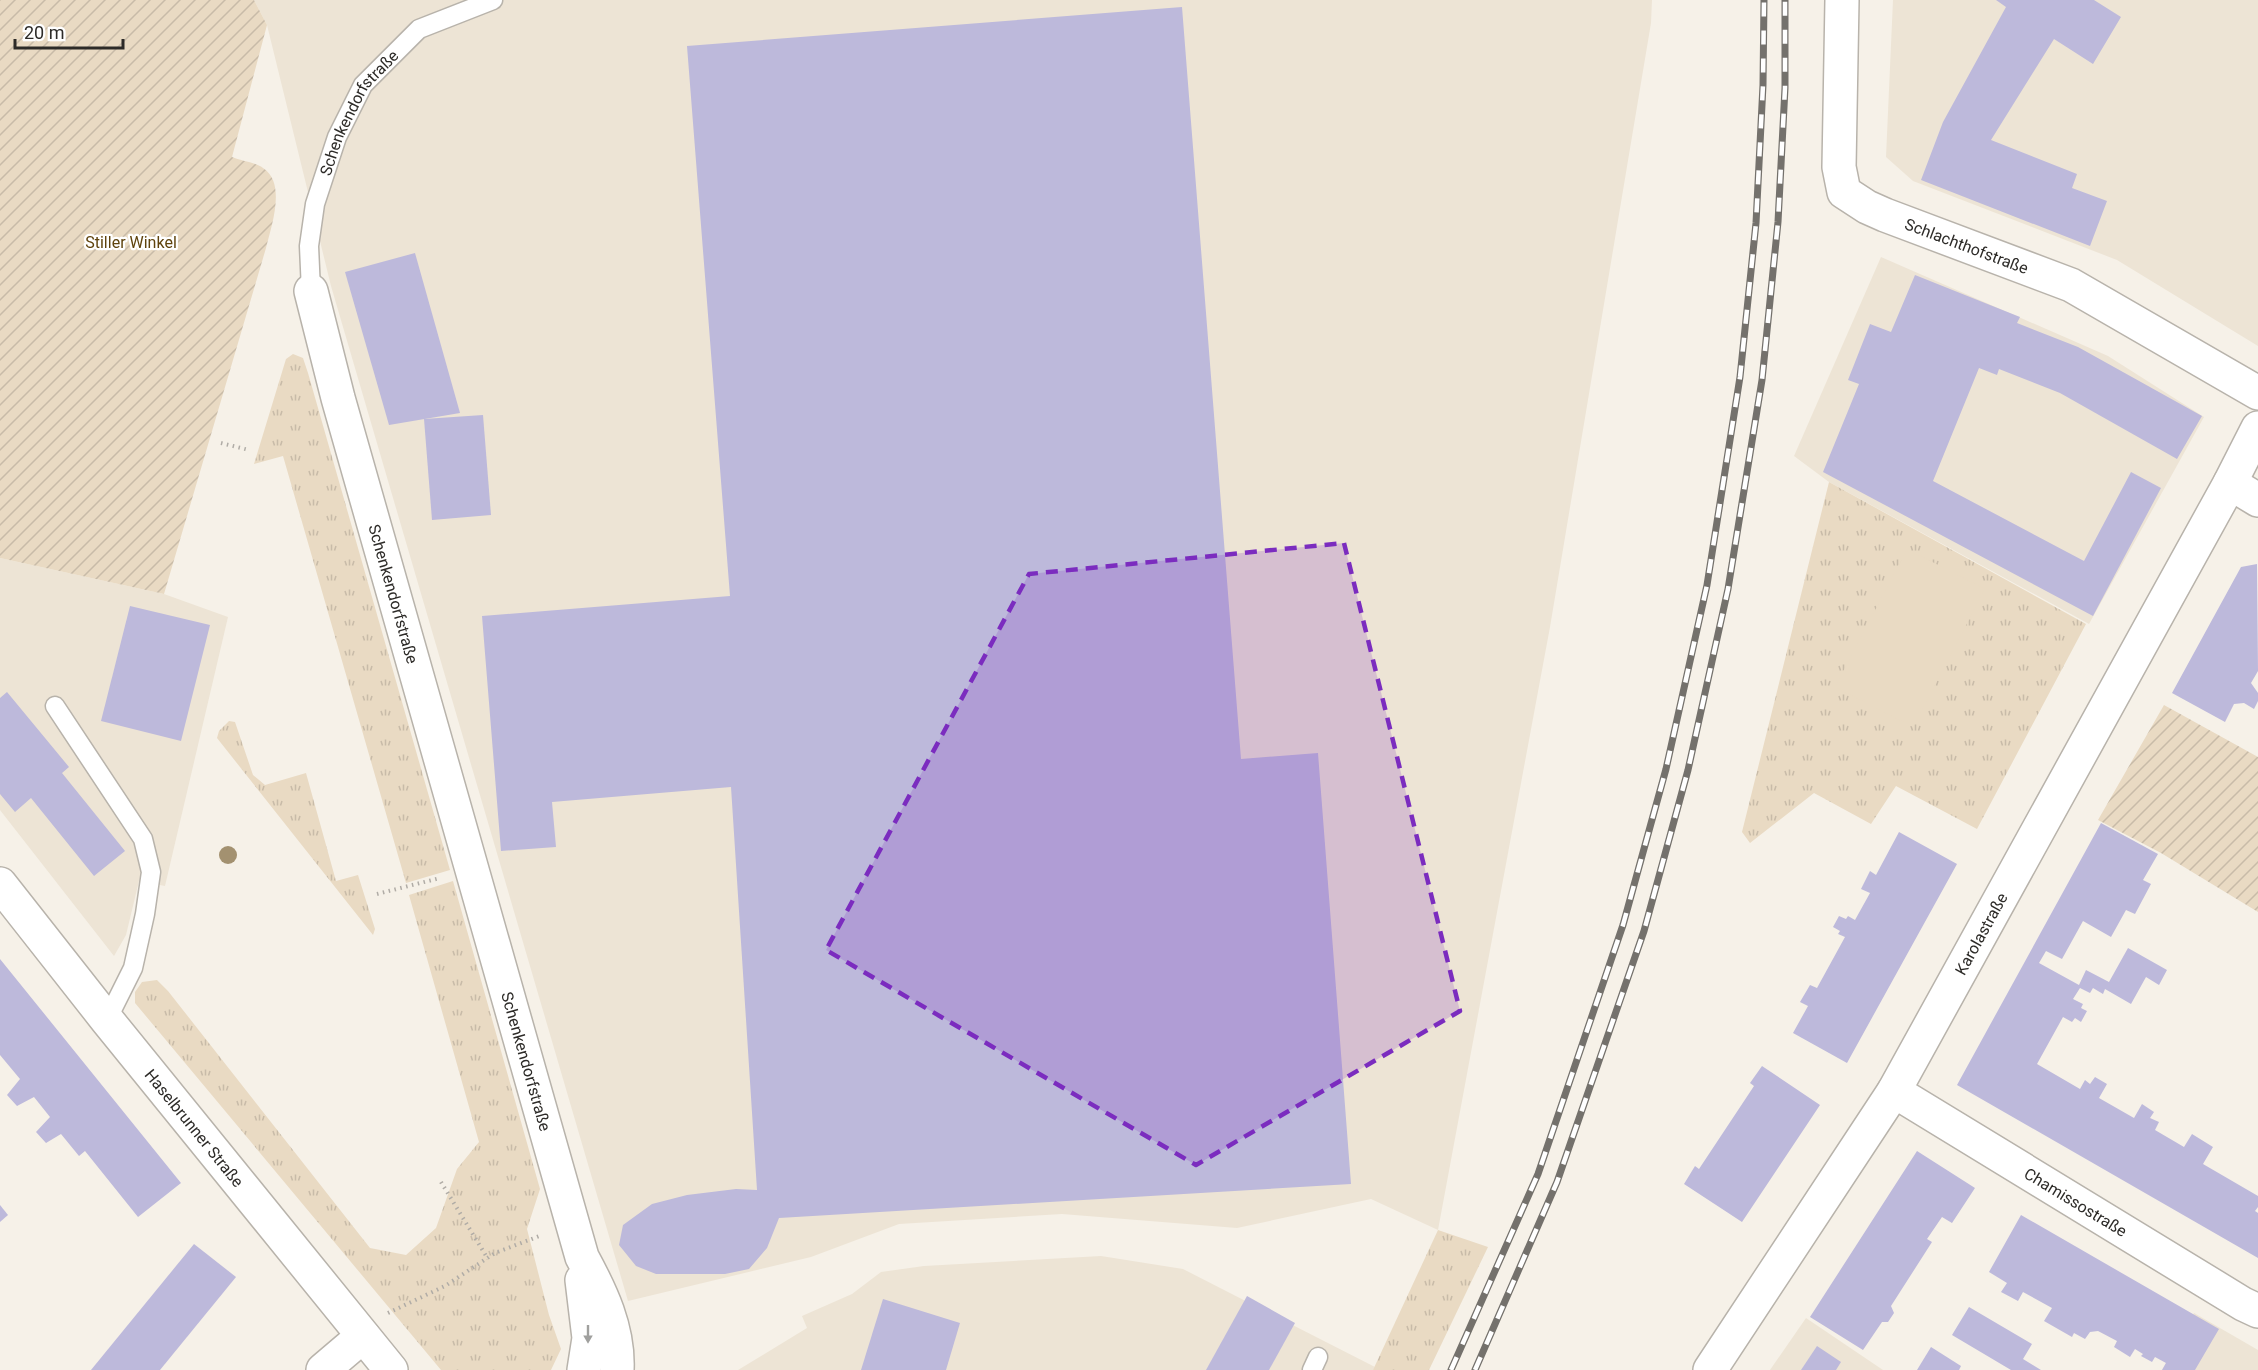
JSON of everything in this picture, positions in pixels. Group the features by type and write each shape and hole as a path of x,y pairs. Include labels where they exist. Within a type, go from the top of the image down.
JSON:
{"street":[{"name":"Schlachthofstraße","path":"1842,0 1839,167 1844,192 1867,207 1885,215 2071,285 2258,393"},
{"name":"Schenkendorfstraße","path":"310,291 582,1257 600,1291 610,1317 618,1358 617,1370"},
{"path":"2258,428 2230,483 2258,500"},
{"name":"Karolastraße","path":"1710,1370 1894,1091 2230,483"},
{"name":"Haselbrunner Straße","path":"0,884 107,1020 391,1370"},
{"name":"Chamissostraße","path":"1894,1091 2258,1311"},
{"name":"Schenkendorfstraße","path":"582,1257 582,1286 589,1338 584,1370"},
{"path":"323,1370 363,1336"}],"lane":[{"name":"Schenkendorfstraße","path":"310,291 309,246 315,204 336,137 363,85 420,29 493,0"},
{"path":"55,706 143,839 151,872 145,914 133,968 107,1020"}],"path":[{"path":"221,442 249,450"},
{"path":"377,894 473,870"},
{"path":"441,1182 488,1258"},
{"path":"386,1314 445,1286 495,1253 530,1239"}],"highlighted area":[{"path":"1344,543 1460,1011 1196,1165 826,950 1029,574"}],"shaded area":[{"path":"254,0 1652,0 1651,23 1550,627 1438,1230 1371,1199 1237,1228 1062,1214 899,1224 811,1257 628,1301 331,286 267,25"},
{"path":"1893,0 2258,0 2258,346 2117,260 1913,181 1886,157"},
{"path":"1881,257 2108,356 2204,417 2089,624 1829,482 1794,456"},
{"path":"0,558 164,594 228,617 165,886 139,881 126,935 114,956 0,810"},
{"path":"1101,1256 1183,1269 1375,1367 1373,1370 738,1370 807,1328 802,1316 852,1294 881,1272 924,1266"},
{"path":"2194,1313 2258,1350 2258,1370 2162,1370"},
{"path":"1806,1318 1883,1370 1770,1370"}],"green space":[{"name":"Stiller Winkel","path":"0,0 254,0 267,25 232,157 260,166 270,175 276,194 274,217 164,594 0,558"},
{"path":"293,354 303,358 308,373 450,870 406,883 283,456 254,464 286,359"},
{"path":"1829,482 2086,624 1977,829 1896,786 1871,824 1814,793 1750,843 1742,832"},
{"path":"1907,549 1985,589 1913,727 1835,687"},
{"path":"2164,705 2258,757 2258,912 2161,853 2098,820"},
{"path":"229,721 235,722 253,775 265,785 306,773 336,881 358,875 375,929 373,935 217,738 219,731"},
{"path":"453,881 540,1189 527,1229 549,1315 561,1349 551,1370 441,1370 135,1003 135,992 142,982 157,980 370,1248 406,1255 436,1228 457,1169 479,1142 409,895"},
{"path":"1438,1230 1488,1247 1429,1370 1373,1370"}],"building":[{"path":"1996,0 2094,0 2121,17 2093,64 2054,39 1991,140 2077,174 2072,188 2107,201 2090,246 1921,180 1943,122 2006,7"},
{"path":"1182,7 1241,759 1318,753 1351,1184 779,1218 767,1248 749,1269 725,1274 656,1274 636,1266 619,1245 623,1225 652,1204 687,1195 736,1189 757,1190 731,787 552,802 556,847 501,851 482,616 730,596 687,46"},
{"path":"415,253 460,413 389,425 345,272"},
{"path":"1915,275 2020,317 2017,323 2078,347 2202,416 2177,459 2060,393 1999,369 1997,375 1979,368 1933,481 2084,561 2131,472 2161,488 2093,616 1823,472 1859,384 1848,380 1870,324 1891,332"},
{"path":"483,415 491,515 432,520 424,419"},
{"path":"2257,564 2258,671 2251,683 2258,693 2258,701 2254,709 2244,703 2234,704 2225,722 2172,693 2241,567"},
{"path":"130,606 210,625 181,741 101,721"},
{"path":"7,692 69,767 62,773 125,851 94,876 31,798 15,812 0,794 0,698"},
{"path":"2101,823 2158,854 2143,880 2151,884 2135,914 2126,910 2111,937 2083,921 2062,959 2046,951 2039,963 2079,985 2086,970 2109,982 2128,948 2167,970 2159,985 2146,977 2131,1004 2105,989 2103,994 2093,988 2090,993 2080,988 2073,999 2083,1004 2081,1008 2087,1011 2081,1022 2075,1018 2072,1022 2063,1017 2037,1064 2080,1089 2085,1080 2090,1084 2095,1077 2107,1084 2099,1098 2134,1118 2142,1104 2154,1112 2150,1118 2159,1122 2155,1130 2184,1147 2192,1134 2213,1147 2203,1164 2258,1196 2258,1207 2255,1211 2258,1213 2258,1258 1957,1085"},
{"path":"1899,832 1957,864 1847,1063 1793,1033 1808,1006 1800,1002 1810,985 1817,988 1845,937 1838,934 1840,931 1833,927 1839,916 1846,919 1848,916 1855,920 1870,893 1861,889 1870,871 1876,875"},
{"path":"0,959 181,1183 138,1217 85,1151 79,1156 61,1134 46,1143 36,1132 50,1117 34,1097 17,1106 7,1095 20,1079 0,1055"},
{"path":"1762,1066 1820,1105 1742,1222 1684,1184 1695,1166 1699,1169 1754,1086 1750,1083"},
{"path":"1917,1151 1975,1188 1952,1223 1942,1217 1927,1239 1932,1242 1891,1306 1894,1313 1888,1322 1882,1322 1863,1350 1810,1317"},
{"path":"0,1205 8,1215 0,1222"},
{"path":"2021,1215 2219,1329 2195,1370 2162,1370 2166,1363 2155,1357 2152,1362 2141,1356 2143,1354 2135,1349 2130,1357 2114,1347 2117,1341 2098,1331 2090,1332 2085,1339 2074,1333 2072,1337 2044,1321 2052,1308 2023,1292 2018,1301 2001,1292 2007,1283 1989,1272"},
{"path":"194,1244 236,1277 160,1370 91,1370"},
{"path":"1247,1296 1295,1323 1269,1370 1206,1370"},
{"path":"883,1299 960,1323 946,1370 861,1370"},
{"path":"1969,1307 2032,1344 2023,1359 2041,1370 2011,1370 1952,1335"},
{"path":"1817,1346 1841,1362 1836,1370 1801,1370"},
{"path":"1931,1347 1961,1366 1959,1370 1917,1370"}],"railway":[{"path":"1451,1370 1538,1174 1623,925 1666,769 1707,585 1740,377 1756,223 1763,85 1764,0"},
{"path":"1475,1370 1557,1182 1644,931 1688,770 1728,589 1762,380 1778,222 1785,88 1785,0"}]}
